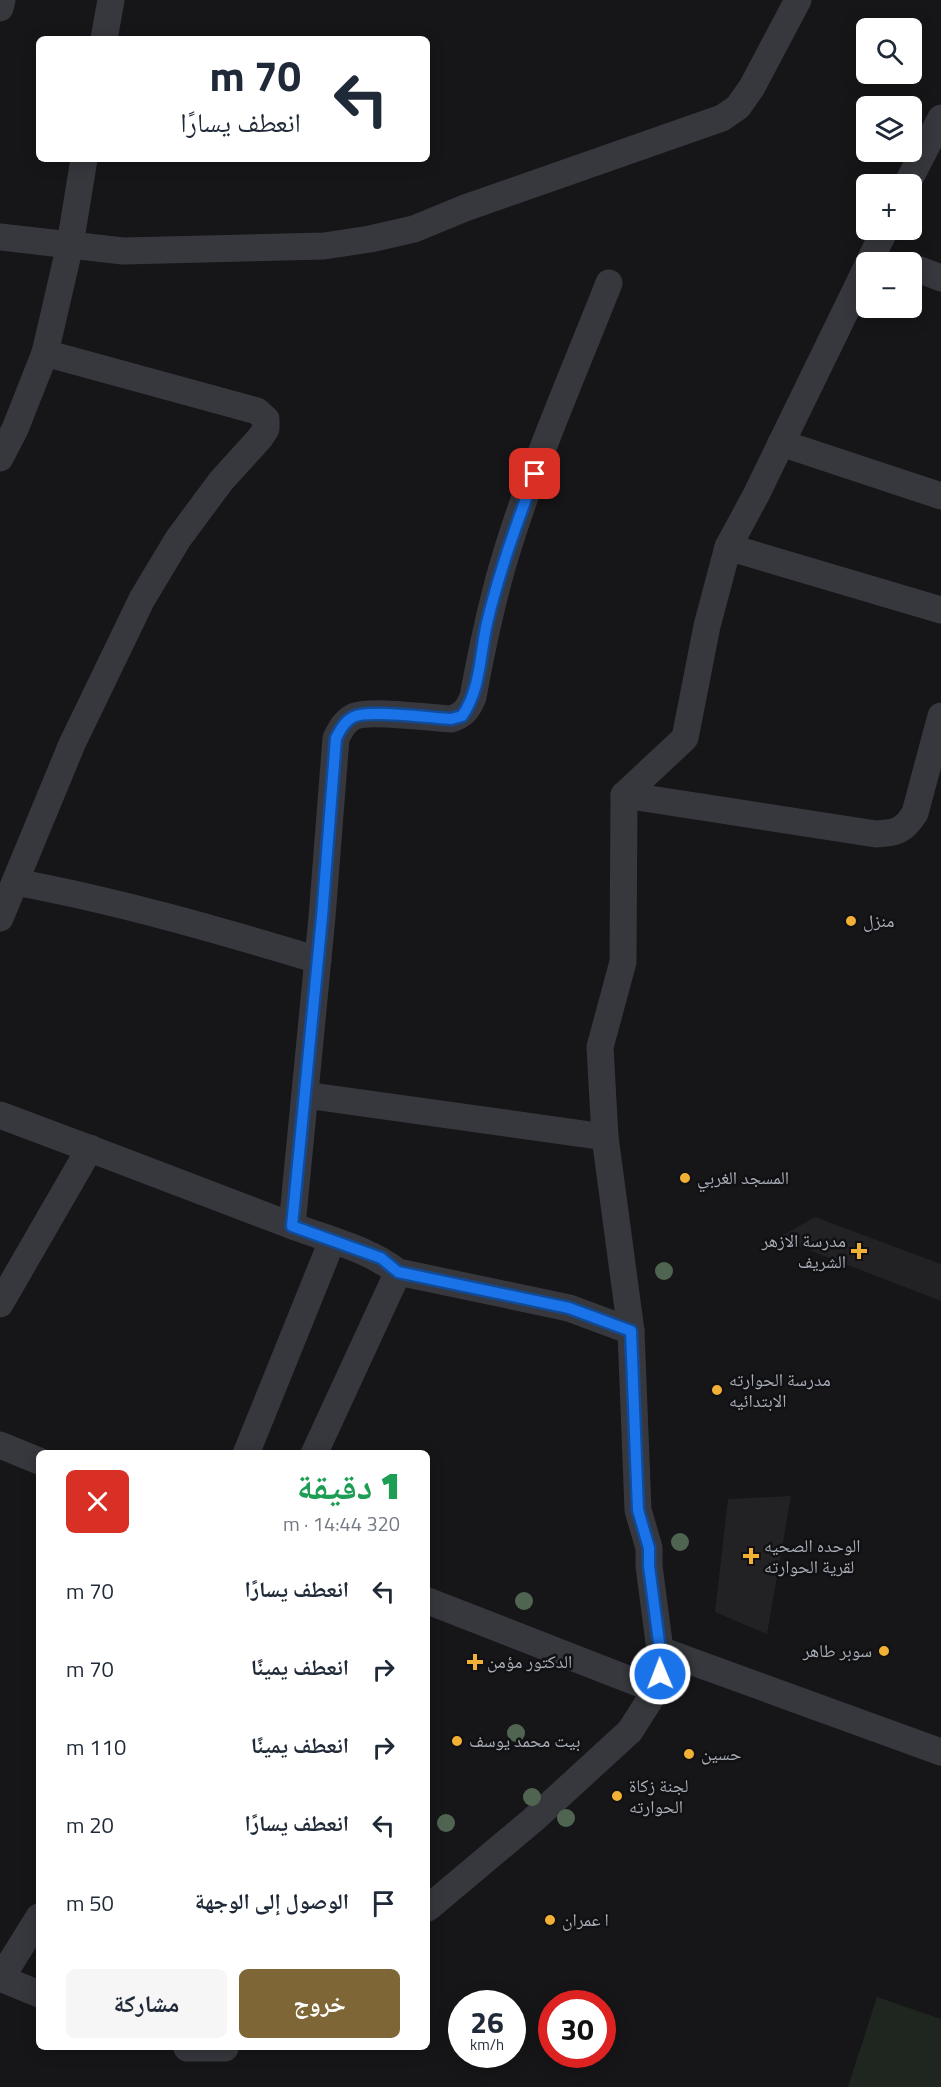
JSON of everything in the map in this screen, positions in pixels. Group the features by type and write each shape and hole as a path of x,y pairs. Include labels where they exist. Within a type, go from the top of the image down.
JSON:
{"street":[{"path":"0,8 2,0"},
{"path":"105,36 111,0"},
{"path":"0,237 123,250 324,246 414,229 476,204 722,118 738,107 752,87 798,0"},
{"path":"912,174 941,118"},
{"path":"0,458 15,429 45,353 70,245 84,162"},
{"path":"922,271 941,278"},
{"path":"292,1226 318,960 336,738 344,723 355,715 451,719 462,716 469,707 487,624 507,550 609,283"},
{"path":"430,1906 534,1819 630,1731 656,1690 660,1674 660,1650 649,1566 649,1548 638,1510 631,1331 605,1137 600,1047 623,962 624,795 685,738 707,626 728,547 756,495 856,290"},
{"path":"0,918 72,744 142,599 178,539 221,481 252,448 266,429 266,419 257,411 45,353"},
{"path":"781,443 941,496"},
{"path":"728,547 941,610"},
{"path":"624,795 876,834 896,831 907,826 932,786 941,716"},
{"path":"15,882 77,894 206,926 318,960"},
{"path":"305,1095 605,1137"},
{"path":"0,1115 381,1258 398,1272 569,1308 631,1331"},
{"path":"0,1304 90,1148"},
{"path":"248,1450 332,1241"},
{"path":"316,1450 398,1272"},
{"path":"0,1445 36,1460"},
{"path":"430,1601 656,1690"},
{"path":"660,1650 939,1747"},
{"path":"36,1922 0,1978 36,1993"}],"shaded area":[{"name":"مدرسة الازهر الشريف","path":"815,1217 941,1264 941,1301 778,1238"},
{"name":"الوحده الصحيه لقرية الحوارته","path":"791,1496 767,1634 715,1612 728,1499"},
{"path":"877,1997 941,2019 941,2087 848,2087"}],"place":[{"name":"منزل","path":"851,921"},
{"name":"المسجد الغربي","path":"685,1178"},
{"name":"مدرسة الازهر الشريف","path":"859,1251"},
{"name":"مدرسة الحوارته الابتدائيه","path":"717,1390"},
{"name":"الوحده الصحيه لقرية الحوارته","path":"751,1556"},
{"name":"سوبر طاهر","path":"884,1651"},
{"name":"الدكتور مؤمن","path":"475,1662"},
{"name":"بيت محمد يوسف","path":"457,1741"},
{"name":"حسين","path":"689,1754"},
{"name":"لجنة زكاة الحوارته","path":"617,1796"},
{"name":"ا عمران","path":"550,1920"}],"route":[{"path":"535,474 507,550 487,624 469,707 462,716 451,719 355,715 344,723 336,738 322,917 292,1226 381,1258 398,1272 569,1308 631,1331 638,1510 649,1548 649,1566 660,1650 660,1674"}]}
